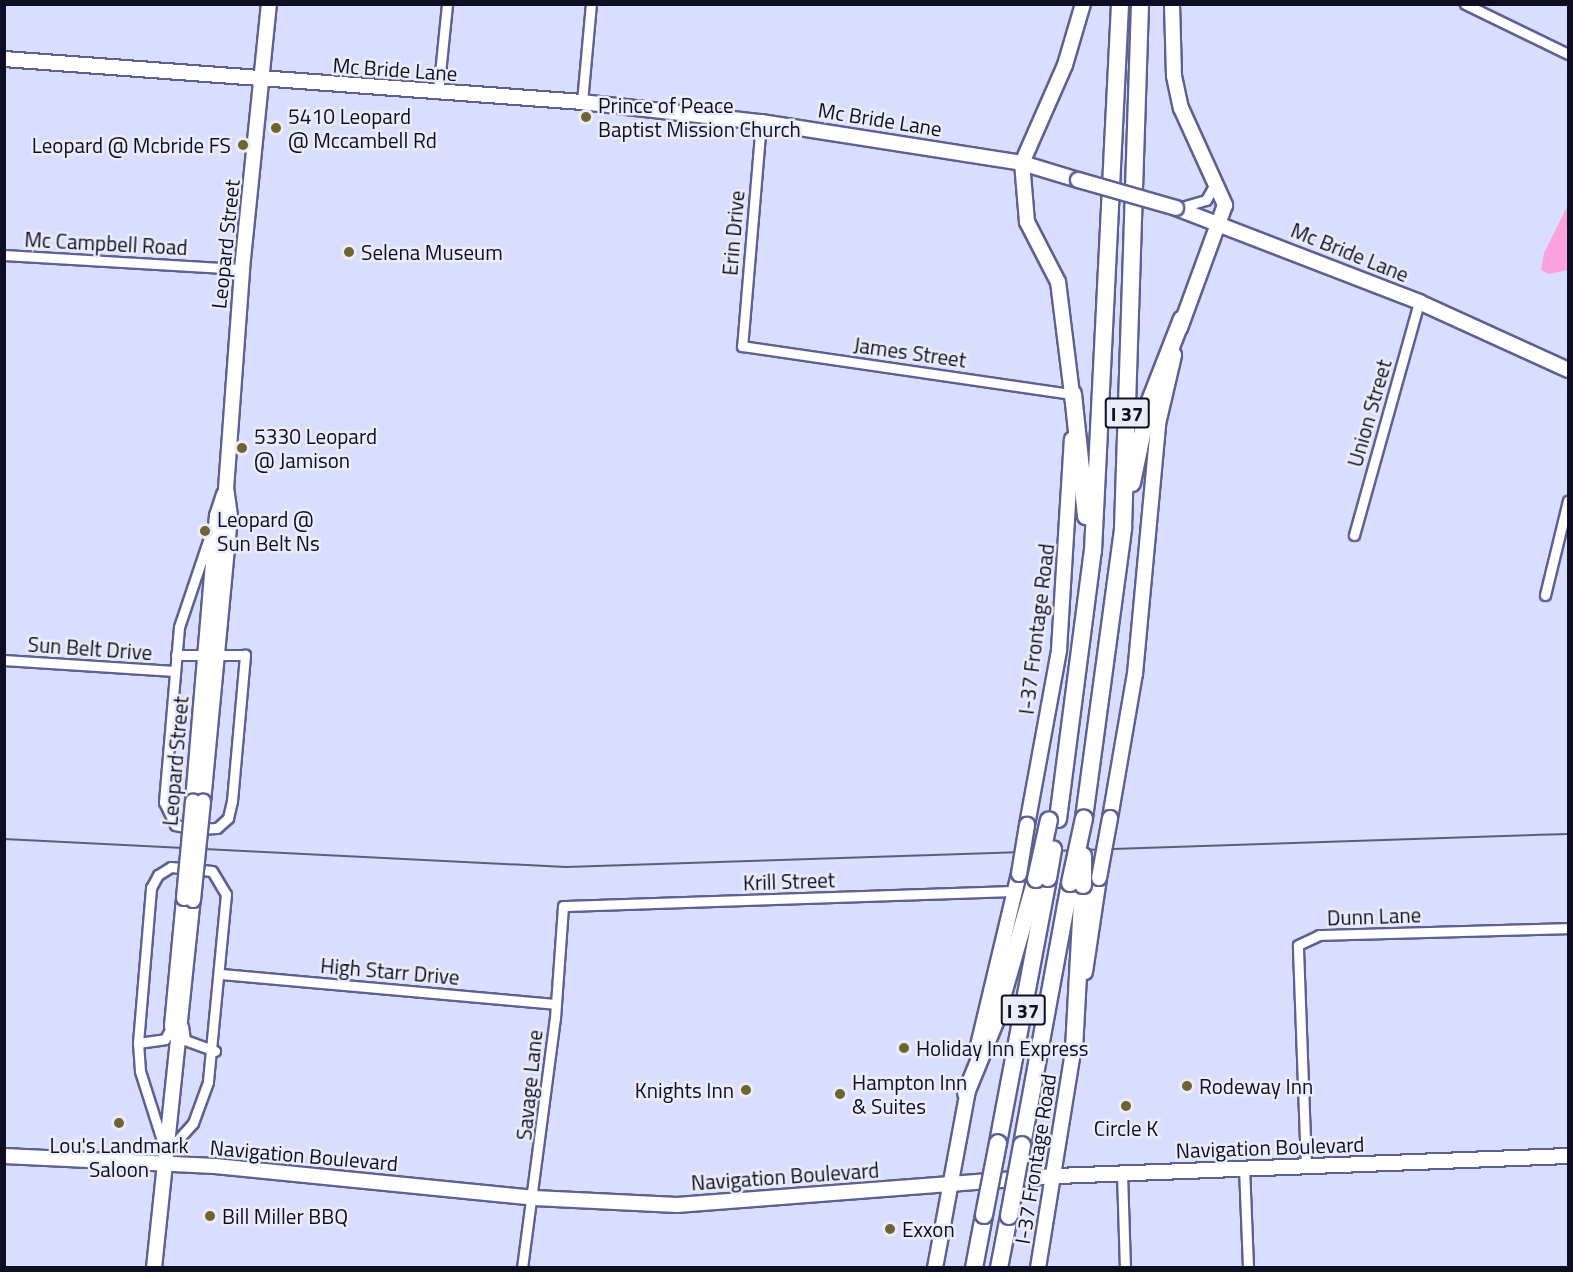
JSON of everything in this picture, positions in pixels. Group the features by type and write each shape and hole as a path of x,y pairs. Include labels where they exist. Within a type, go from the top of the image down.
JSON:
{"highway":[{"name":"I 37","path":"974,1268 998,1143 1042,879 1069,753 1082,652 1093,551 1120,4"},
{"name":"I 37","path":"999,1268 1076,884 1123,528 1140,4"},
{"path":"1123,528 1148,406 1182,319"},
{"path":"1073,394 1087,522 1082,652"},
{"path":"966,1093 995,1022 1042,879"},
{"path":"1074,1049 1076,884"}],"main road":[{"name":"Leopard Street","path":"154,1268 212,655 230,516 226,489 242,269 269,4"},
{"name":"I-37 Frontage Road","path":"935,1268 946,1183 1016,891 1059,650 1073,394 1058,282 1027,222 1022,163 1065,65 1083,4"},
{"name":"I-37 Frontage Road","path":"1038,1268 1057,1176 1099,878 1135,674 1158,424 1182,319 1221,222 1225,205 1216,180 1181,108 1174,76 1172,4"},
{"name":"Mc Bride Lane","path":"4,59 582,102 761,122 1022,163 1221,222 1419,302 1569,370"},
{"name":"Leopard Street","path":"212,655 217,516 226,489"},
{"name":"Navigation Boulevard","path":"4,1156 165,1159 534,1198 688,1204 1057,1176 1569,1156"}],"street":[{"path":"438,93 447,4"},
{"path":"582,102 591,4"},
{"path":"1465,4 1569,54"},
{"name":"Erin Drive","path":"742,346 761,122"},
{"path":"1176,208 1206,200 1216,180"},
{"name":"Mc Campbell Road","path":"4,255 242,269"},
{"name":"Union Street","path":"1354,534 1419,302"},
{"name":"James Street","path":"742,346 1073,394"},
{"path":"1545,595 1569,501"},
{"path":"176,655 244,655 232,801 228,818 217,828 175,825 167,817 176,655 186,601 217,516"},
{"name":"Sun Belt Drive","path":"4,660 174,671"},
{"path":"171,867 212,870 222,881 226,894 214,1051 193,1123 165,1159 140,1071 138,1043 151,888 158,874 171,867"},
{"name":"Krill Street","path":"563,906 1016,891"},
{"name":"Savage Lane","path":"522,1268 534,1198 556,1004 563,906"},
{"name":"Dunn Lane","path":"1306,1167 1298,945 1319,935 1569,928"},
{"name":"High Starr Drive","path":"220,974 556,1004"},
{"path":"138,1043 165,1039 177,1029 185,1040 214,1051"},
{"path":"1244,1167 1248,1268"},
{"path":"1122,1173 1125,1268"}],"shaded area":[{"path":"1568,205 1568,270 1549,274 1541,270 1544,253"}],"railway":[{"path":"4,839 566,867 1568,834"}],"place":[{"name":"Prince of Peace Baptist Mission Church","path":"586,117"},
{"name":"5410 Leopard @ Mccambell Rd","path":"276,128"},
{"name":"Leopard @ Mcbride FS","path":"243,145"},
{"name":"Selena Museum","path":"349,252"},
{"name":"5330 Leopard @ Jamison","path":"242,448"},
{"name":"Leopard @ Sun Belt Ns","path":"205,531"},
{"name":"Holiday Inn Express","path":"904,1048"},
{"name":"Rodeway Inn","path":"1187,1086"},
{"name":"Knights Inn","path":"746,1090"},
{"name":"Hampton Inn & Suites","path":"840,1094"},
{"name":"Circle K","path":"1126,1106"},
{"name":"Lou's Landmark Saloon","path":"119,1123"},
{"name":"Bill Miller BBQ","path":"210,1216"},
{"name":"Exxon","path":"890,1229"}]}
